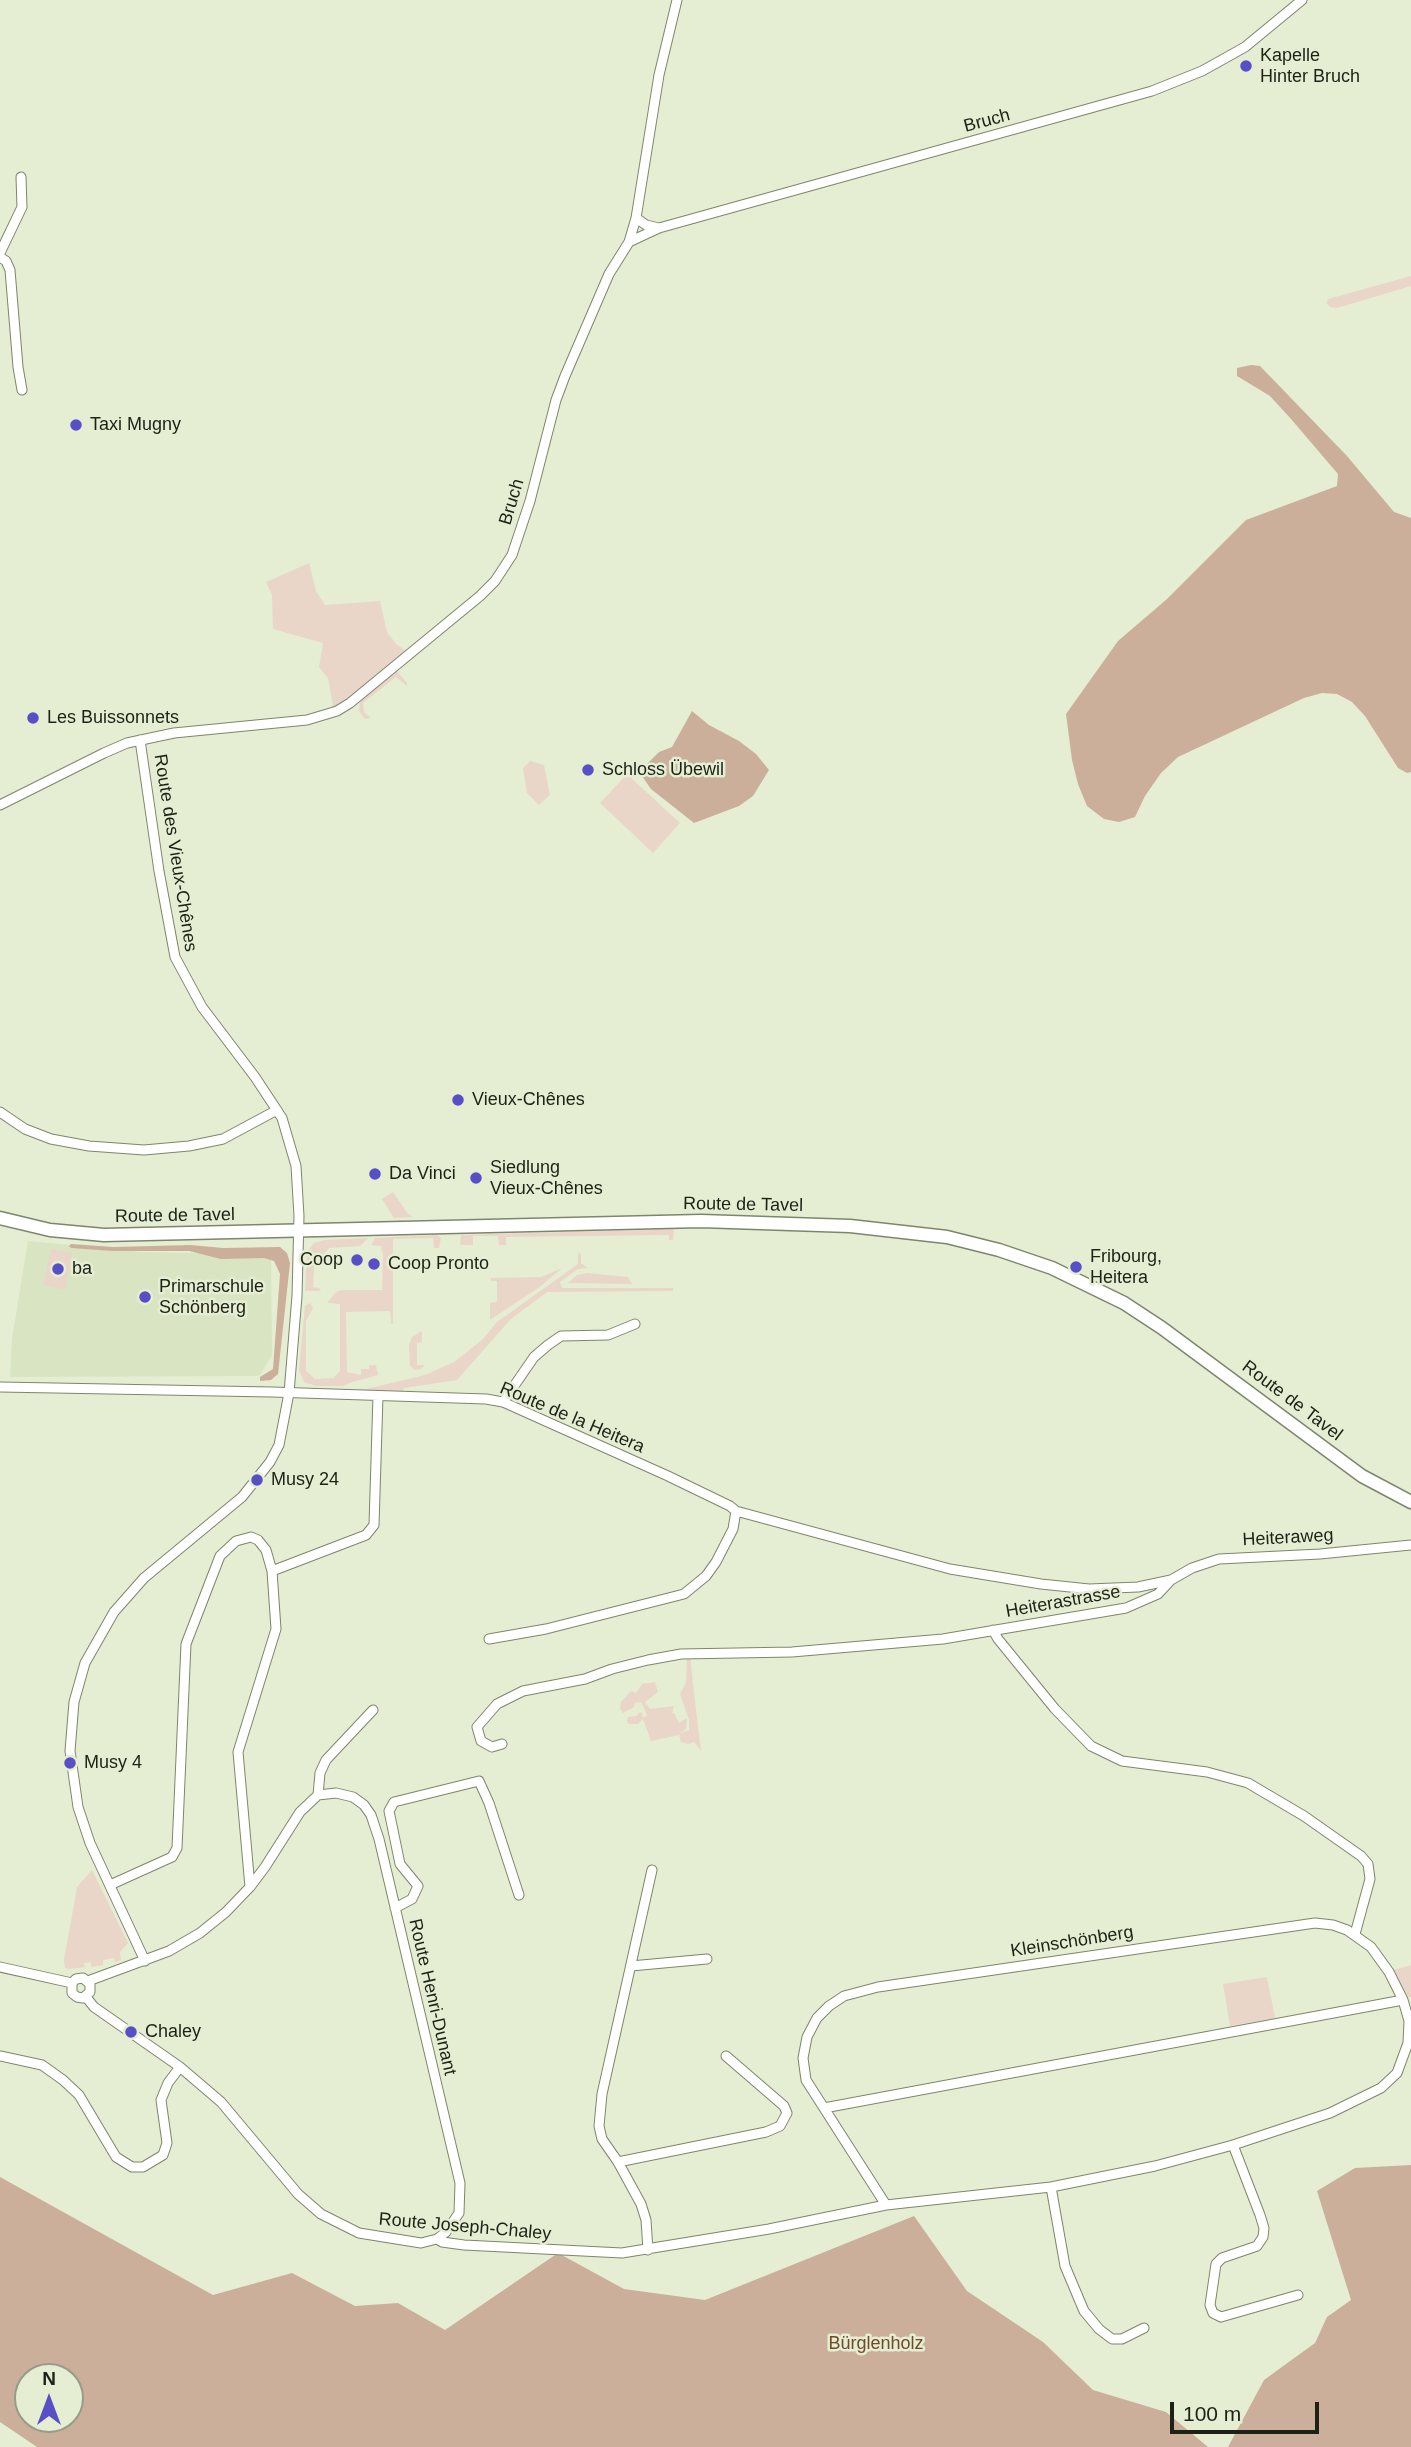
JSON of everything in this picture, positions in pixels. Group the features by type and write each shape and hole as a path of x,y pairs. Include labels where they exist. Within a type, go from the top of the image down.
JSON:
{"main road":[{"name":"Route de Tavel","path":"0,1218 50,1230 104,1236 612,1221 754,1221 873,1228 973,1243 1052,1268 1124,1303 1163,1328 1362,1476 1411,1502"}],"street":[{"path":"629,242 636,218 654,102 677,0"},
{"name":"Bruch","path":"0,805 114,748 140,740 174,733 307,720 337,711 480,596 506,566 521,528 565,376 609,274 629,242 659,228 1152,91 1202,71 1245,47 1302,0"},
{"path":"21,177 22,207 0,255 10,270 22,390"},
{"path":"636,218 649,226 659,228"},
{"name":"Route des Vieux-Chênes","path":"140,740 159,871 175,957 202,1007 282,1118 296,1166 299,1231 289,1393 279,1446 257,1480 217,1519 134,1588 114,1612 85,1662 71,1718 71,1768 78,1807 145,1961"},
{"path":"0,1112 25,1129 51,1139 89,1146 144,1150 181,1147 223,1139 277,1110"},
{"path":"503,1402 534,1357 561,1336 608,1335 635,1324"},
{"name":"Route de la Heitera","path":"0,1387 449,1396 503,1402 668,1476 736,1511"},
{"path":"272,1571 366,1535 374,1525 377,1396"},
{"path":"489,1639 546,1629 684,1594 706,1576 716,1562 733,1528 736,1511"},
{"name":"Heiterastrasse","path":"736,1511 950,1569 1041,1584 1115,1589 1171,1580"},
{"path":"110,1885 172,1857 177,1849 186,1644 220,1556 236,1541 251,1537 258,1540 266,1550 272,1571 276,1629 238,1752 250,1887"},
{"name":"Heiteraweg","path":"1171,1580 1219,1559 1320,1554 1411,1545"},
{"name":"Heiterastrasse","path":"502,1744 492,1747 481,1741 477,1727 498,1704 523,1691 585,1679 648,1660 681,1654 792,1652 943,1639 1126,1608 1158,1594 1171,1580"},
{"path":"993,1630 1055,1709 1091,1746 1122,1761 1208,1772 1248,1783 1293,1809 1361,1856 1368,1864 1370,1879 1355,1934"},
{"path":"0,1967 72,1983 79,1978 88,1981 169,1951 201,1933 250,1887 300,1812 318,1795 320,1773 326,1760 373,1710"},
{"path":"395,1908 412,1899 418,1886 400,1864 389,1811 394,1802 479,1781 489,1803 519,1895"},
{"name":"Route Henri-Dunant","path":"318,1795 336,1793 353,1797 364,1805 371,1815 379,1839 460,2183 459,2213 446,2232 437,2239"},
{"path":"648,2250 646,2220 641,2204 602,2139 599,2126 602,2094 652,1870"},
{"name":"Kleinschönberg","path":"1315,1923 1333,1925 1355,1934 1371,1947 1389,1972 1403,2000 1409,2021 1408,2043 1397,2073 1381,2088 1329,2113 1233,2145 1154,2166 1051,2187 886,2205 806,2080 803,2058 807,2037 817,2018 829,2006 854,1993 878,1987 1315,1923"},
{"path":"631,1966 706,1959"},
{"path":"86,1997 91,1989 88,1981"},
{"name":"Route Joseph-Chaley","path":"72,1983 74,1996 86,1997 94,2007 180,2067 221,2102 298,2194 321,2214 359,2233 421,2243 437,2239 442,2242 537,2250 622,2253 886,2205"},
{"path":"824,2108 1403,2000"},
{"path":"0,2056 42,2065 63,2080 79,2095 116,2157 132,2167 143,2167 163,2155 167,2143 161,2100 168,2083 180,2067"},
{"path":"618,2162 766,2132 780,2126 787,2113 784,2106 726,2056"},
{"path":"1233,2145 1260,2215 1264,2237 1257,2246 1222,2259 1216,2264 1210,2305 1213,2313 1221,2317 1298,2295"},
{"path":"1051,2187 1065,2266 1084,2311 1098,2329 1112,2339 1122,2339 1144,2328"}],"shaded area":[{"path":"1411,276 1411,286 1337,308 1326,303 1328,299"},
{"path":"309,563 316,591 325,605 380,601 387,632 396,644 406,651 354,695 333,707 328,678 319,667 323,643 273,629 272,595 266,582"},
{"path":"396,670 407,686 396,677 363,703 364,712 371,718 365,719 359,711 360,700"},
{"path":"530,761 544,765 550,795 539,805 527,793 523,768"},
{"path":"627,774 680,823 653,853 600,803"},
{"path":"393,1192 413,1217 394,1218 382,1199"},
{"path":"674,1229 673,1240 669,1240 669,1235 506,1237 506,1245 499,1245 498,1236 473,1236 473,1245 460,1245 461,1235"},
{"path":"437,1235 441,1238 439,1248 434,1248 433,1238 393,1239 393,1324 390,1311 346,1312 347,1372 361,1375 361,1369 376,1365 378,1375 344,1386 316,1386 304,1382 299,1370 305,1306 310,1303 313,1308 306,1321 306,1371 315,1379 334,1378 340,1371 340,1304 327,1303 341,1290 382,1290 383,1255 381,1246 371,1245 375,1238"},
{"path":"368,1238 360,1246 329,1248 323,1255 315,1255 313,1287 321,1291 305,1291 307,1252 314,1243"},
{"name":"Primarschule Schönberg","path":"28,1241 141,1252 271,1255 272,1355 259,1376 10,1377 12,1339"},
{"name":"ba","path":"51,1249 72,1253 65,1290 43,1285"},
{"path":"578,1253 581,1254 581,1263 588,1268 578,1269 560,1282 562,1288 673,1288 673,1291 547,1292 511,1319 457,1380 404,1388 403,1391 362,1390 425,1375 454,1362 482,1340 497,1322 578,1264"},
{"path":"562,1268 541,1286 490,1320 490,1303 497,1302 497,1281 491,1281 491,1278 541,1277"},
{"path":"587,1273 628,1277 632,1284 568,1283 577,1275"},
{"path":"422,1331 422,1342 417,1343 417,1365 425,1365 414,1370 410,1366 409,1345 412,1337"},
{"path":"690,1656 701,1751 694,1742 681,1742 679,1735 651,1741 643,1719 638,1724 629,1724 628,1717 636,1716 640,1712 643,1718 647,1715 641,1702 635,1703 634,1707 623,1713 620,1709 621,1702 631,1691 636,1693 642,1684 655,1682 658,1692 645,1702 650,1709 674,1706 672,1713 679,1723 686,1718 687,1720 686,1729 679,1734 689,1730 689,1720 680,1694 686,1682 687,1658"},
{"path":"92,1870 128,1943 120,1952 121,1960 115,1962 114,1958 103,1960 103,1965 91,1967 91,1962 84,1963 87,1967 65,1968 64,1960 77,1887"},
{"path":"1411,1965 1411,1997 1408,1997 1394,1970"},
{"path":"1267,1977 1275,2018 1230,2026 1223,1984"}],"green space":[{"path":"1260,366 1347,456 1394,512 1411,518 1411,772 1407,773 1398,768 1365,716 1352,702 1337,694 1322,693 1304,698 1178,757 1161,773 1135,817 1119,822 1104,819 1087,806 1078,784 1066,714 1118,641 1167,599 1246,520 1337,486 1338,474 1291,419 1270,396 1237,376 1237,368"},
{"path":"692,711 709,725 739,741 756,754 769,770 753,796 739,806 694,823 651,789 639,772 659,752 672,747"},
{"path":"71,1244 113,1247 280,1247 287,1253 290,1263 278,1374 271,1380 260,1381 260,1377 273,1369 280,1274 274,1261 264,1258 221,1259 189,1251 71,1248"},
{"path":"1411,2165 1411,2447 1228,2447 1264,2380 1315,2343 1327,2317 1351,2300 1317,2191 1355,2168"},
{"name":"Bürglenholz","path":"0,2177 213,2295 292,2273 355,2306 398,2303 445,2330 558,2253 624,2289 705,2300 914,2216 967,2291 1043,2342 1093,2390 1166,2412 1208,2447 37,2447 16,2433 84,2433 84,2363 14,2363 14,2431 0,2422"}],"place":[{"name":"Kapelle Hinter Bruch","path":"1246,66"},
{"name":"Taxi Mugny","path":"76,425"},
{"name":"Les Buissonnets","path":"33,718"},
{"name":"Schloss Übewil","path":"588,770"},
{"name":"Vieux-Chênes","path":"458,1100"},
{"name":"Da Vinci","path":"375,1174"},
{"name":"Siedlung Vieux-Chênes","path":"476,1178"},
{"name":"Coop","path":"357,1260"},
{"name":"Coop Pronto","path":"374,1264"},
{"name":"Fribourg, Heitera","path":"1076,1267"},
{"name":"ba","path":"58,1269"},
{"name":"Primarschule Schönberg","path":"145,1297"},
{"name":"Musy 24","path":"257,1480"},
{"name":"Musy 4","path":"70,1763"},
{"name":"Chaley","path":"131,2032"}]}
